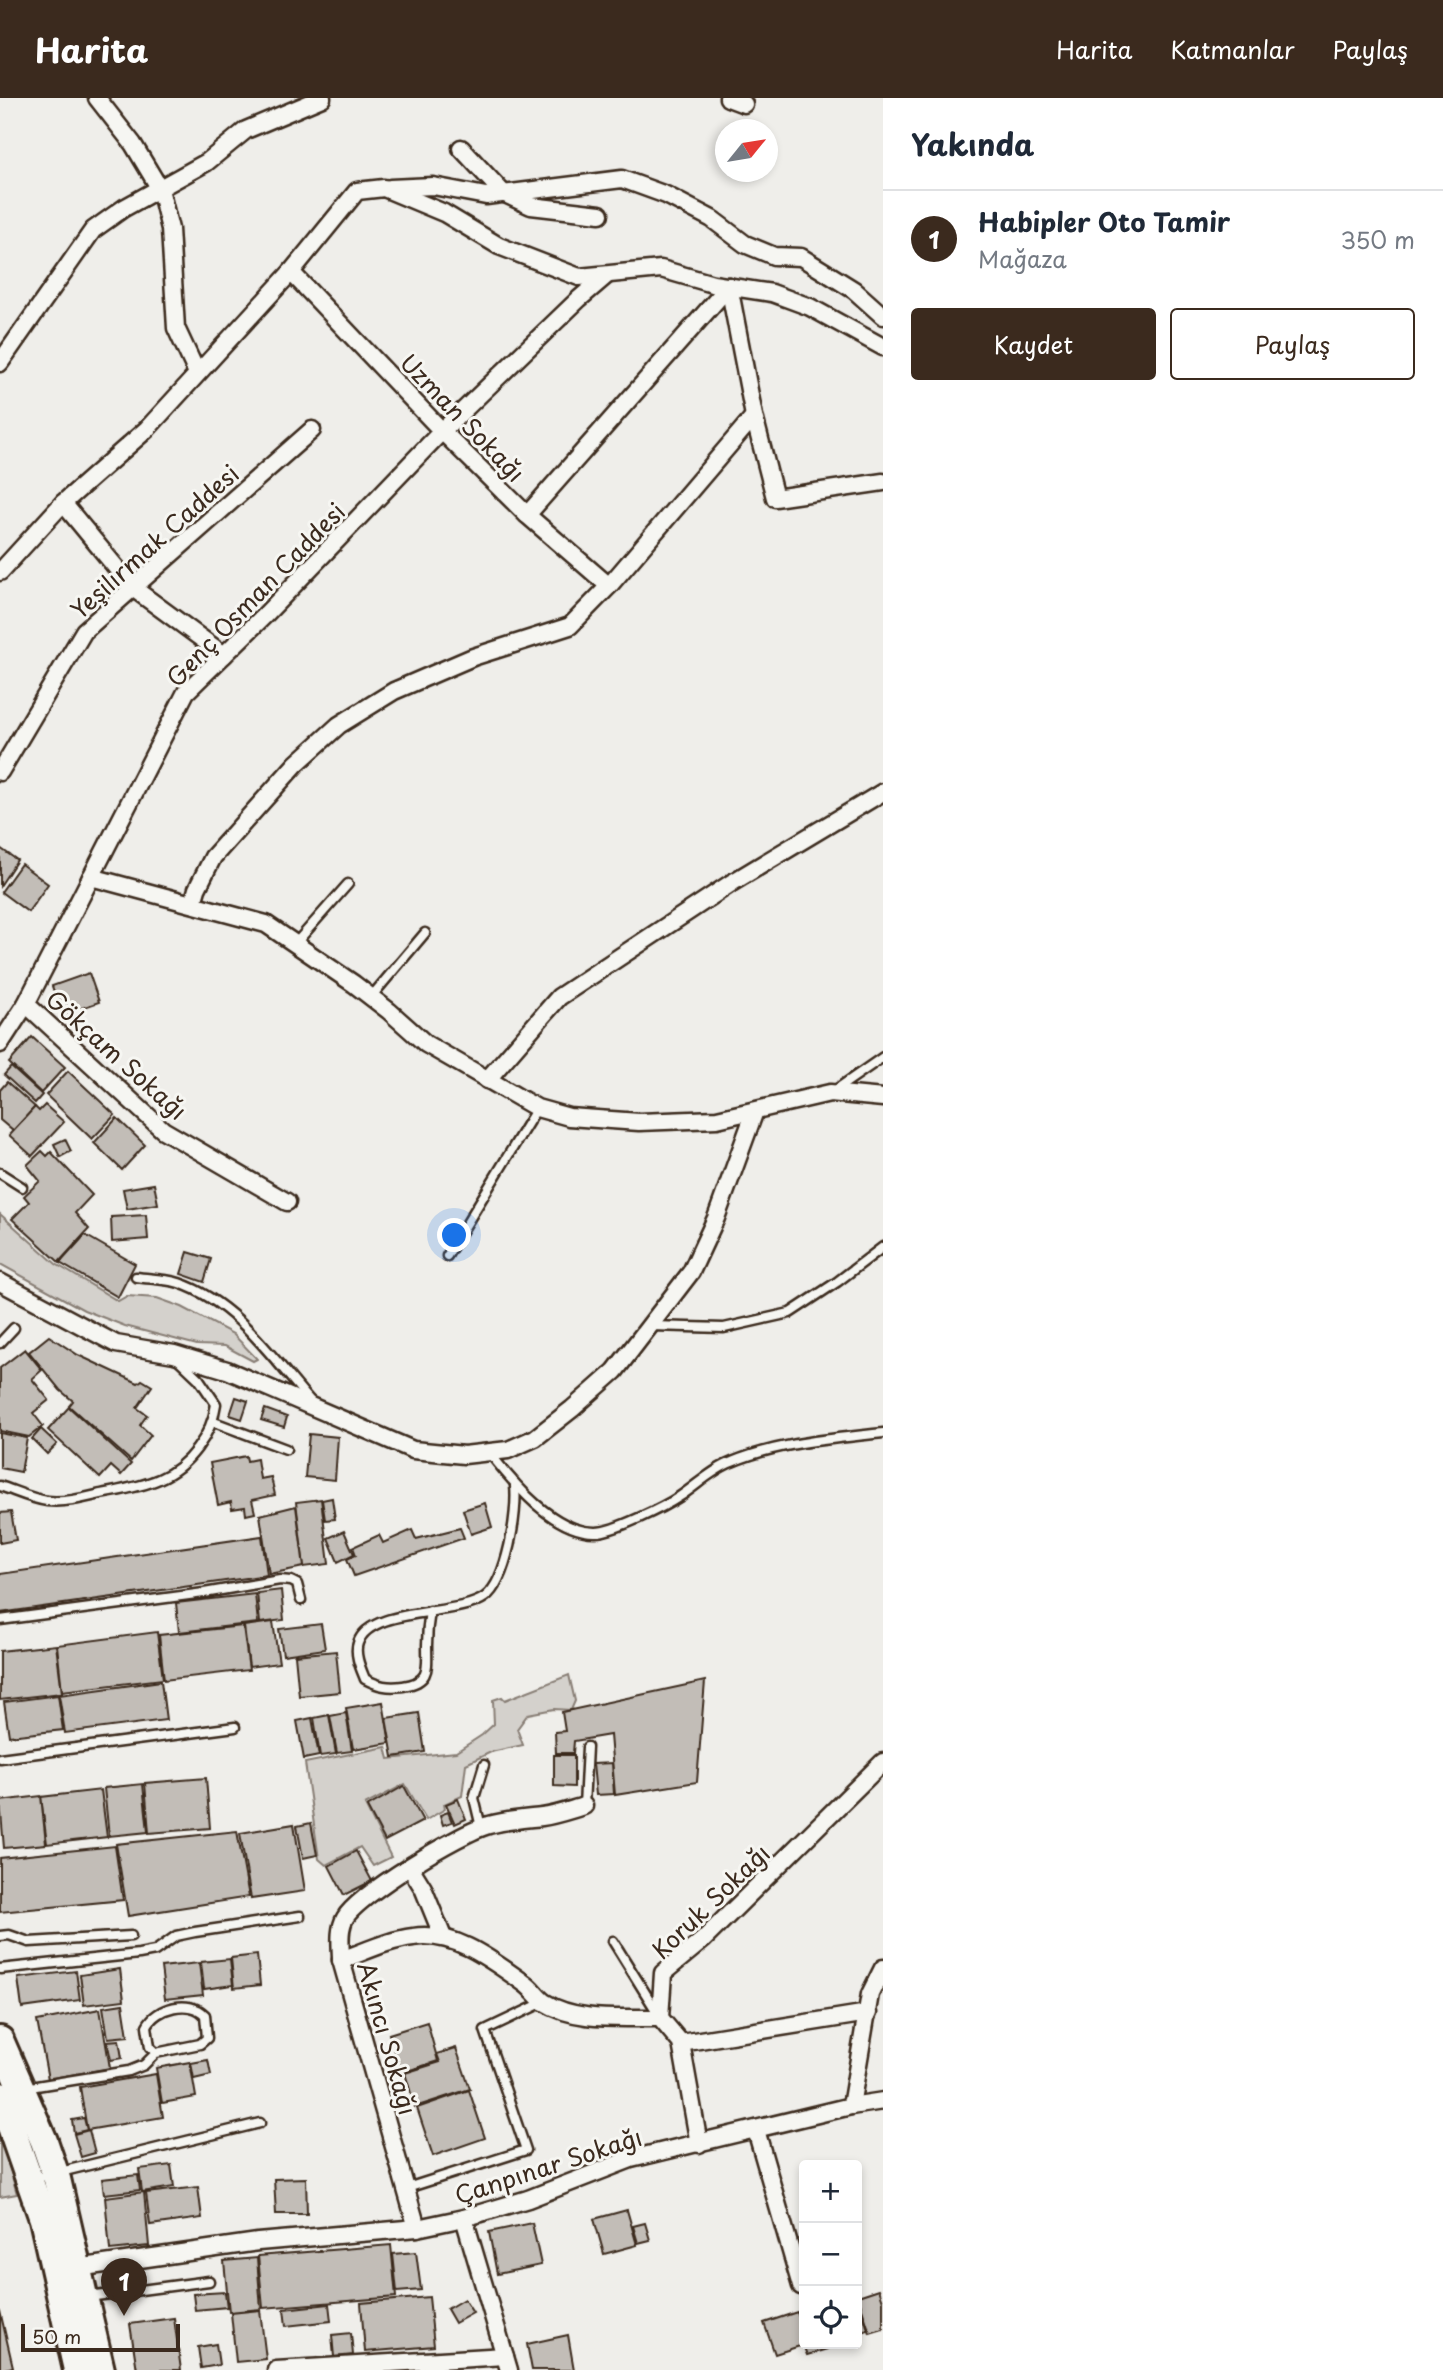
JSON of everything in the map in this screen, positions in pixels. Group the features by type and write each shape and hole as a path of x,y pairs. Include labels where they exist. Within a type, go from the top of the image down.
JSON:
{"main road":[{"path":"0,2040 11,2092 43,2177 67,2269 77,2370"},
{"path":"67,2269 85,2298 101,2370"}],"street":[{"path":"97,98 132,144 160,189 170,229 176,328 197,373"},
{"path":"0,363 93,230 124,208 207,162 246,131 322,98"},
{"path":"728,98 744,104"},
{"path":"461,148 503,193 531,206 600,214"},
{"path":"0,572 63,503 147,429 291,272 357,191 433,186 486,196 622,178 666,195 712,219 745,244 774,256 801,257 853,290 883,316"},
{"path":"384,188 444,213 499,246 579,277 661,269 729,286 772,293 797,302 883,347"},
{"name":"Uzman Sokağı","path":"291,272 442,431 527,515 609,586"},
{"name":"Genç Osman Caddesi","path":"0,1044 26,1004 186,692 442,431 607,275"},
{"path":"729,286 754,416 775,498 883,482"},
{"path":"527,515 729,286"},
{"path":"193,903 213,858 296,764 339,725 394,691 473,657 570,626 609,586 754,416"},
{"name":"Yeşilırmak Caddesi","path":"0,772 84,631 312,430"},
{"path":"63,503 133,588 224,655"},
{"path":"487,1080 559,998 733,882 883,792"},
{"path":"91,877 266,925 371,997 426,1044 537,1108 569,1117 639,1122 717,1119 831,1094 883,1098"},
{"name":"Gökçam Sokağı","path":"26,1004 163,1130 288,1202"},
{"path":"0,1282 116,1344 174,1354 227,1370 413,1450 464,1455 508,1450 535,1438 615,1371 691,1272 716,1218 755,1111"},
{"name":"Koruk Sokağı","path":"660,2018 663,1973 703,1940 883,1762"},
{"name":"Akıncı Sokağı","path":"417,2228 341,1961 340,1933 343,1919 354,1906 466,1833 513,1819 543,1817 584,1806"},
{"path":"410,1867 423,1888 443,1937"},
{"path":"341,1961 415,1936 443,1937 480,1954 527,1985 544,2002 578,2015 660,2018 681,2043 699,2144"},
{"path":"851,2106 870,1994 883,1968"},
{"path":"681,2043 868,2013"},
{"name":"Çanpınar Sokağı","path":"67,2269 258,2242 417,2228 464,2218 528,2199 631,2160 851,2106 883,2101"},
{"path":"756,2130 799,2279"},
{"path":"276,2370 507,2363 464,2218"}],"lane":[{"path":"295,944 348,884"},
{"path":"371,997 425,933"},
{"path":"831,1094 883,1057"},
{"path":"447,1256 537,1108"},
{"path":"0,1173 22,1187"},
{"path":"651,1326 724,1328 790,1313 883,1247"},
{"path":"136,1278 177,1282 192,1288 228,1311 319,1411"},
{"path":"0,1343 14,1328"},
{"path":"0,1486 47,1501 72,1500 161,1479 180,1465 197,1448 214,1422 216,1404 210,1393 174,1354"},
{"path":"214,1422 286,1449"},
{"path":"489,1452 515,1486 562,1524 597,1532 624,1523 676,1499 730,1462 789,1444 883,1433"},
{"path":"430,1611 428,1668 425,1676 414,1684 394,1687 377,1686 365,1679 358,1661 357,1643 366,1630 406,1614 472,1604 487,1596 495,1584 513,1534 515,1486"},
{"path":"0,1620 191,1595 280,1580 297,1584 301,1600"},
{"path":"0,1758 235,1727"},
{"path":"584,1806 587,1747"},
{"path":"481,1827 474,1798 484,1765"},
{"path":"0,1969 139,1954 155,1951 176,1936 300,1916"},
{"path":"0,1936 9,1935 29,1942 131,1936"},
{"path":"613,1941 660,2018"},
{"path":"407,2188 526,2150 485,2030 544,2002"},
{"path":"11,2092 129,2071 144,2065 156,2053 200,2044 207,2038 205,2015 193,2007 164,2009 155,2013 147,2026 150,2047 156,2053"},
{"path":"43,2177 260,2123"},
{"path":"85,2298 209,2281"}],"shaded area":[{"path":"0,1214 56,1264 118,1301 127,1296 157,1298 182,1307 233,1334 257,1359 253,1361 225,1346 197,1345 125,1326 84,1310 0,1264"},
{"path":"569,1675 575,1701 571,1710 554,1709 528,1714 517,1729 523,1745 491,1752 466,1764 462,1796 444,1804 445,1809 426,1820 405,1784 365,1805 391,1857 373,1866 360,1847 326,1865 319,1859 305,1763 386,1747 389,1759 456,1752 494,1724 493,1700 502,1697 505,1700"},
{"path":"0,2133 17,2194 0,2197"}],"building":[{"path":"0,848 17,860 0,886"},
{"path":"21,864 48,884 28,912 1,892"},
{"path":"89,973 99,1002 62,1015 52,986"},
{"path":"32,1037 65,1067 41,1093 9,1063"},
{"path":"11,1067 42,1095 35,1103 4,1075"},
{"path":"68,1071 115,1115 92,1139 46,1095"},
{"path":"7,1082 35,1107 13,1131 0,1120 0,1090"},
{"path":"45,1105 64,1122 32,1156 9,1135 35,1107 39,1111"},
{"path":"117,1118 145,1145 122,1170 94,1143"},
{"path":"65,1139 71,1151 60,1157 54,1144"},
{"path":"42,1151 47,1156 51,1152 92,1195 75,1213 89,1229 59,1262 12,1219 29,1202 24,1196 40,1181 27,1165"},
{"path":"154,1184 158,1204 127,1209 123,1189"},
{"path":"146,1215 148,1239 112,1242 111,1217"},
{"path":"85,1235 135,1264 118,1297 60,1263"},
{"path":"188,1252 211,1259 204,1282 181,1274"},
{"path":"49,1336 78,1355 138,1383 142,1380 152,1386 137,1408 147,1415 140,1425 151,1435 131,1461 69,1406 73,1401 60,1390 29,1352"},
{"path":"25,1349 42,1370 32,1379 49,1400 33,1413 43,1426 29,1437 0,1431 0,1368"},
{"path":"236,1397 248,1401 242,1419 230,1415"},
{"path":"69,1407 131,1464 121,1475 111,1466 100,1478 48,1430"},
{"path":"265,1409 287,1417 284,1427 261,1420"},
{"path":"41,1429 57,1444 47,1454 32,1439"},
{"path":"0,1433 27,1438 21,1472 0,1468"},
{"path":"309,1434 338,1437 335,1480 305,1477"},
{"path":"246,1456 247,1461 257,1459 260,1479 271,1477 275,1495 252,1500 255,1513 246,1515 245,1507 232,1509 231,1502 218,1505 210,1463"},
{"path":"332,1498 335,1519 325,1520 322,1500"},
{"path":"321,1499 329,1564 304,1567 296,1502"},
{"path":"485,1503 492,1527 471,1534 463,1510"},
{"path":"296,1506 304,1567 269,1574 260,1515"},
{"path":"11,1512 16,1540 0,1543 0,1513"},
{"path":"460,1528 464,1538 354,1576 347,1559 356,1555 353,1547 379,1535 383,1543 412,1530 416,1539"},
{"path":"344,1531 354,1554 338,1562 328,1538"},
{"path":"262,1536 267,1575 0,1613 0,1574"},
{"path":"281,1590 284,1620 260,1623 257,1593"},
{"path":"255,1594 258,1623 179,1632 176,1603"},
{"path":"273,1622 279,1663 249,1667 244,1626"},
{"path":"321,1624 325,1649 283,1655 279,1629"},
{"path":"243,1626 249,1670 164,1680 159,1635"},
{"path":"157,1632 163,1679 62,1691 57,1645"},
{"path":"56,1645 62,1693 0,1700 0,1651"},
{"path":"336,1651 340,1692 299,1696 295,1655"},
{"path":"161,1681 166,1720 65,1733 59,1695"},
{"path":"705,1681 697,1782 615,1795 610,1735 574,1741 573,1753 556,1753 555,1732 565,1731 562,1712"},
{"path":"58,1695 63,1730 9,1736 4,1702"},
{"path":"383,1702 390,1743 353,1749 346,1708"},
{"path":"346,1713 352,1751 337,1753 330,1716"},
{"path":"419,1713 425,1752 393,1757 386,1718"},
{"path":"329,1715 336,1754 320,1756 314,1718"},
{"path":"312,1718 319,1756 304,1759 297,1721"},
{"path":"554,1755 574,1755 574,1787 554,1786"},
{"path":"612,1763 614,1794 596,1795 593,1764"},
{"path":"206,1778 210,1828 149,1833 145,1783"},
{"path":"143,1784 148,1832 109,1836 104,1788"},
{"path":"404,1786 423,1821 385,1841 367,1807"},
{"path":"101,1790 107,1837 47,1844 41,1797"},
{"path":"41,1796 46,1844 4,1848 0,1801"},
{"path":"458,1799 466,1819 455,1824 446,1804"},
{"path":"448,1812 452,1822 443,1825 440,1815"},
{"path":"311,1823 317,1855 303,1858 297,1826"},
{"path":"294,1824 305,1891 251,1899 240,1833"},
{"path":"237,1831 249,1897 128,1916 116,1844"},
{"path":"115,1846 123,1900 0,1912 0,1858"},
{"path":"356,1851 372,1881 344,1895 329,1866"},
{"path":"257,1955 260,1985 234,1988 231,1958"},
{"path":"230,1959 233,1985 204,1989 201,1962"},
{"path":"199,1963 203,1995 165,1999 161,1967"},
{"path":"120,1969 124,2000 84,2005 80,1975"},
{"path":"76,1971 80,2000 22,2008 18,1978"},
{"path":"123,2004 128,2036 108,2038 103,2007"},
{"path":"100,2009 110,2068 48,2079 37,2021"},
{"path":"427,2022 438,2061 401,2073 389,2034"},
{"path":"119,2040 122,2058 111,2060 107,2041"},
{"path":"456,2048 470,2089 415,2107 405,2073 440,2062 437,2054"},
{"path":"208,2060 211,2075 194,2079 191,2063"},
{"path":"190,2062 196,2097 162,2103 156,2068"},
{"path":"156,2074 163,2117 87,2130 80,2087"},
{"path":"469,2090 485,2138 433,2156 417,2108"},
{"path":"84,2118 87,2130 74,2133 72,2120"},
{"path":"89,2130 95,2153 81,2157 74,2134"},
{"path":"171,2165 174,2187 142,2192 139,2169"},
{"path":"138,2175 140,2190 104,2194 102,2179"},
{"path":"306,2178 307,2214 276,2214 274,2179"},
{"path":"198,2187 202,2218 150,2225 146,2193"},
{"path":"144,2192 149,2246 110,2250 105,2197"},
{"path":"627,2210 637,2245 604,2254 594,2219"},
{"path":"532,2223 541,2265 497,2274 489,2232"},
{"path":"645,2223 650,2240 638,2243 633,2226"},
{"path":"391,2245 396,2297 263,2308 258,2256"},
{"path":"416,2252 421,2290 397,2292 393,2254"},
{"path":"257,2258 261,2309 229,2312 224,2261"},
{"path":"879,2289 883,2301 883,2329 870,2333 862,2308 862,2295"},
{"path":"225,2292 227,2307 195,2310 193,2294"},
{"path":"429,2297 434,2346 365,2352 361,2303"},
{"path":"464,2299 473,2313 455,2323 447,2309"},
{"path":"329,2304 331,2321 286,2326 284,2309"},
{"path":"260,2310 266,2359 236,2362 231,2313"},
{"path":"862,2310 868,2330 862,2332"},
{"path":"0,2311 13,2367 0,2370"},
{"path":"797,2312 799,2346 775,2354 764,2323"},
{"path":"174,2318 181,2370 137,2370 130,2324"},
{"path":"351,2333 353,2355 334,2357 332,2335"},
{"path":"568,2335 574,2370 532,2370 527,2344"},
{"path":"216,2344 219,2365 201,2368 198,2347"},
{"path":"805,2349 827,2349 807,2355"}],"place":[{"name":"Habipler Oto Tamir","path":"124,2316"}]}
